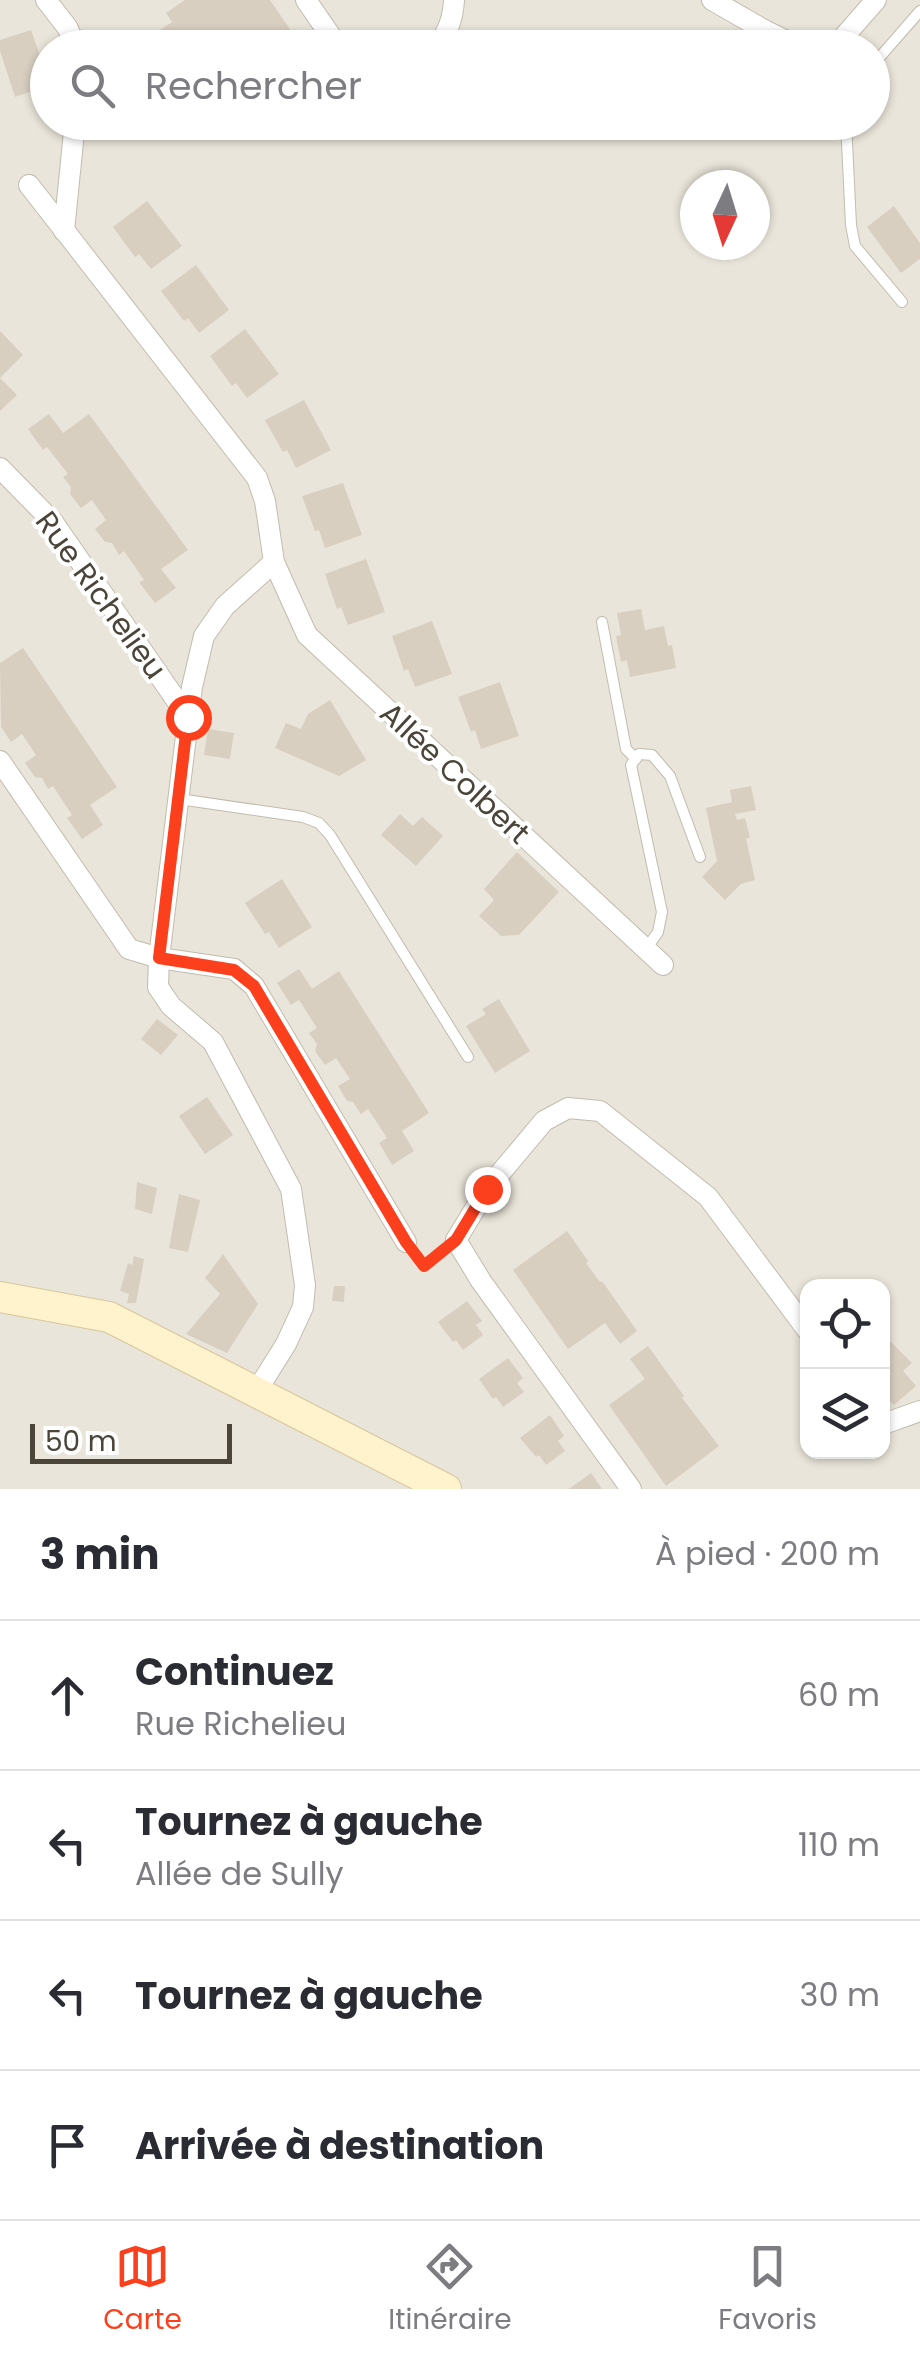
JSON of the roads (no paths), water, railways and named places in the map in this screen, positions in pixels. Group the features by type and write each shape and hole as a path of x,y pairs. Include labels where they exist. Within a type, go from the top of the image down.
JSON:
{"street":[{"path":"46,0 69,30"},
{"path":"306,0 327,30"},
{"path":"448,30 454,0"},
{"path":"712,0 764,30"},
{"path":"850,30 876,0"},
{"path":"64,230 73,140"},
{"name":"Allée Colbert","path":"29,186 257,478 265,501 274,562 307,635 662,965"},
{"name":"Rue Richelieu","path":"0,468 53,522 188,717"},
{"path":"256,1392 303,1308 305,1285 291,1190 213,1042 171,1006 158,988 188,717 204,636 225,606 274,562"},
{"path":"0,761 128,950 234,970 254,986 406,1242"},
{"path":"631,1489 456,1240 487,1189 544,1121 568,1108 600,1111 708,1198 800,1321"},
{"path":"0,1298 109,1317 446,1489"},
{"path":"890,1422 920,1412"}],"lane":[{"path":"890,45 920,11"},
{"path":"847,140 855,246 902,302"},
{"path":"602,622 626,748 636,759"},
{"path":"646,949 658,932 662,912 631,765 640,754 652,755 670,776 700,858"},
{"path":"178,798 304,817 319,823 468,1057"}]}
